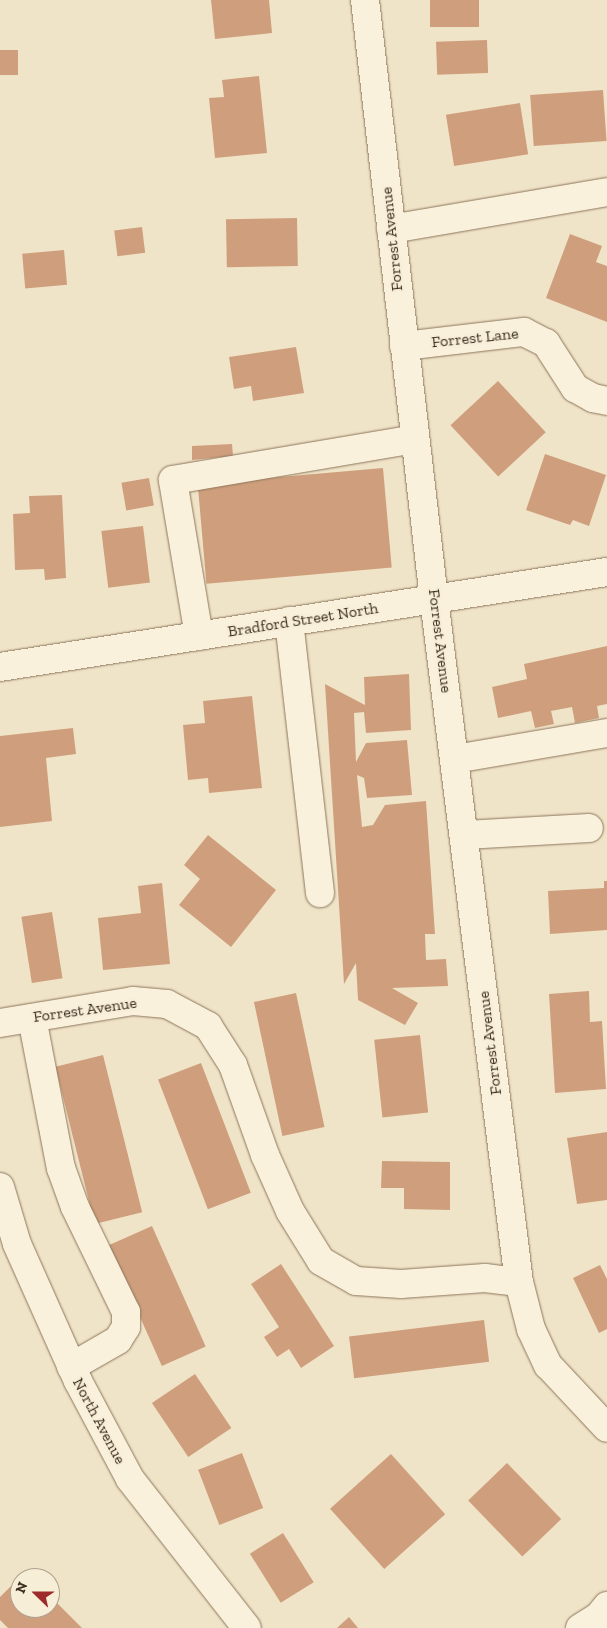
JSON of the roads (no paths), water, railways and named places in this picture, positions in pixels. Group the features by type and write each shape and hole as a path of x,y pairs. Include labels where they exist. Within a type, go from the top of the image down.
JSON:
{"street":[{"name":"Forrest Avenue","path":"365,0 434,599 465,835 519,1282 531,1329 548,1365 607,1428"},
{"path":"391,229 607,192"},
{"name":"Forrest Lane","path":"404,346 524,332 546,343 575,388 593,398 607,401"},
{"path":"199,636 173,480 415,439"},
{"name":"Bradford Street North","path":"0,668 607,572"},
{"path":"289,621 320,892"},
{"path":"455,759 607,733"},
{"path":"465,835 589,828"},
{"name":"Forrest Avenue","path":"0,1023 133,1001 167,1004 208,1026 233,1065 265,1155 290,1211 321,1262 356,1281 401,1284 485,1278 519,1282"},
{"path":"32,1018 61,1168 75,1207 126,1312 126,1327 118,1340 71,1367"},
{"name":"North Avenue","path":"0,1187 17,1244 71,1367 130,1480 246,1628"},
{"path":"580,1628 598,1616 607,1606"}]}
